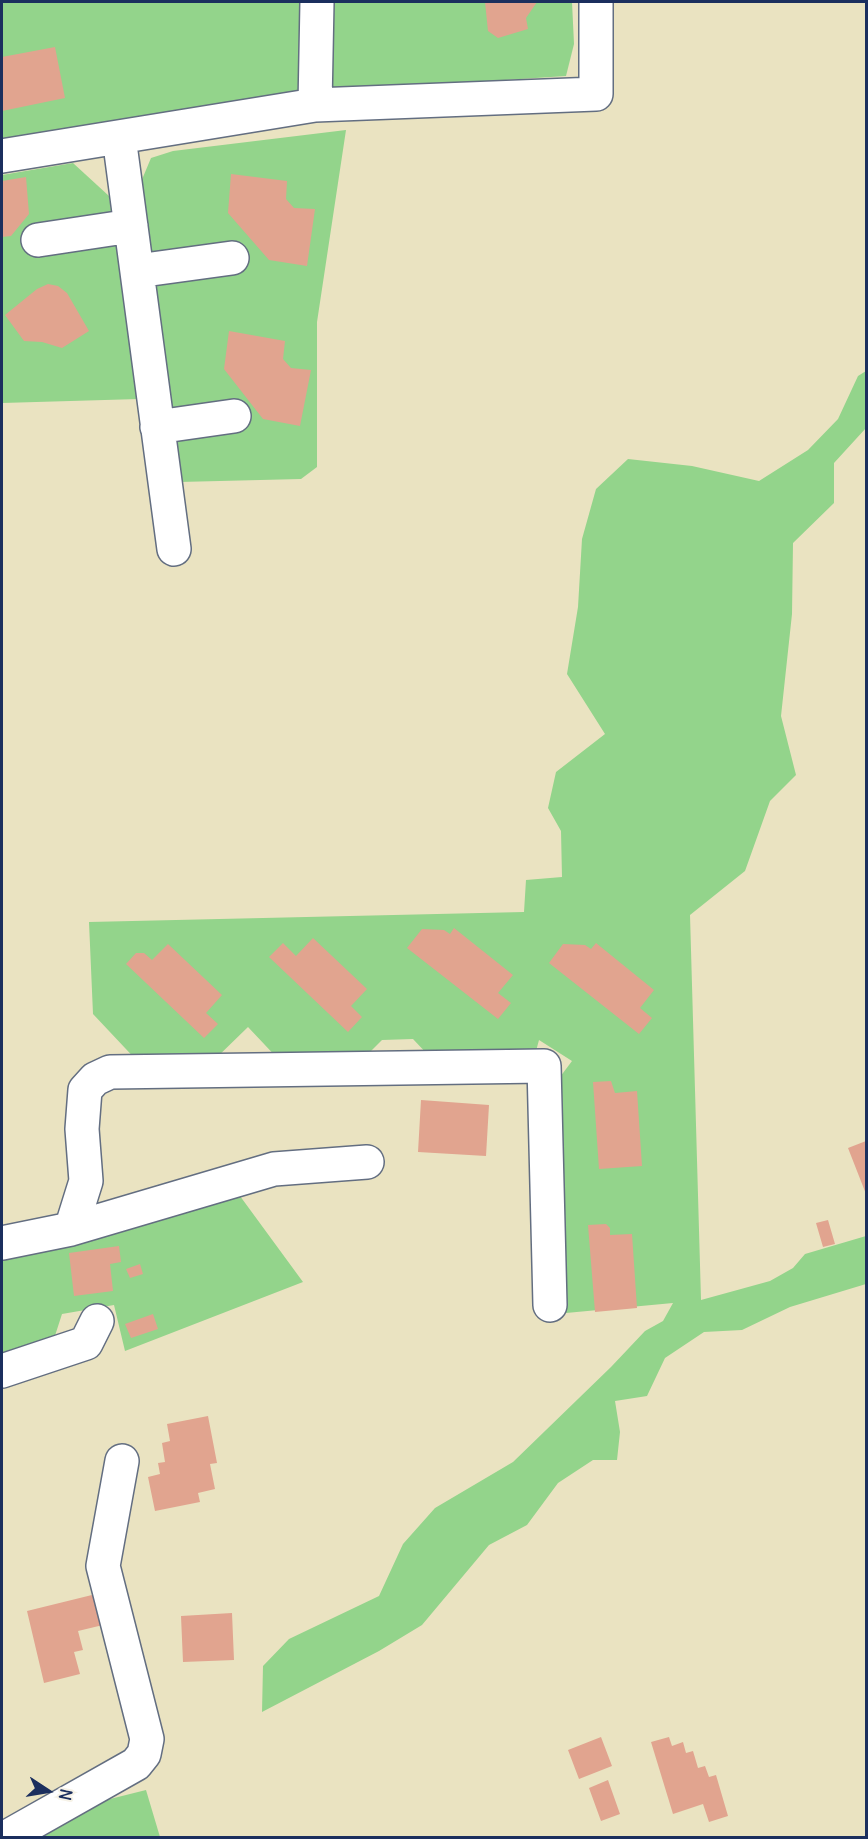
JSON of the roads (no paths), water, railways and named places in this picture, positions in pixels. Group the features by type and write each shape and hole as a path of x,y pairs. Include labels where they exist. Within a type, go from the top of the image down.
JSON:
{"lane":[{"path":"315,105 316,2"},
{"path":"2,156 315,105 596,94 596,2"},
{"path":"118,137 174,549"},
{"path":"38,240 131,226"},
{"path":"137,271 232,258"},
{"path":"157,426 234,416"},
{"path":"71,1229 86,1181 82,1129 85,1090 95,1078 110,1072 544,1066 550,1305"},
{"path":"2,1242 71,1229 274,1169 367,1162"},
{"path":"2,1371 86,1343 97,1321"},
{"path":"5,1838 136,1764 144,1754 147,1739 103,1566 122,1461"}]}
